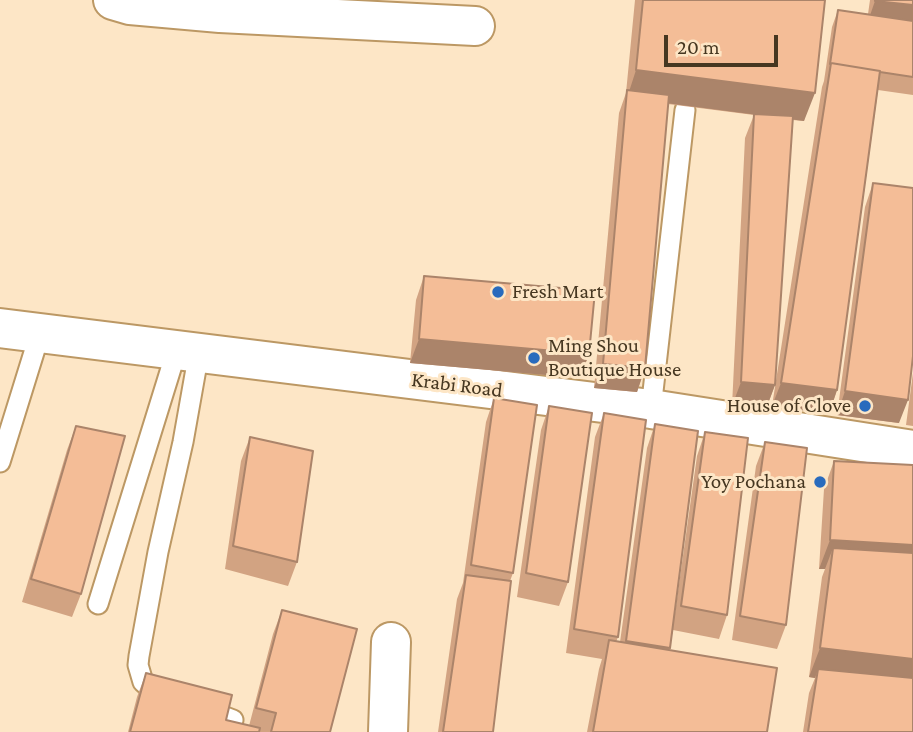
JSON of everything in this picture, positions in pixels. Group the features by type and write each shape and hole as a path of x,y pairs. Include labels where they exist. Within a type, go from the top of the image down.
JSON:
{"street":[{"path":"113,0 130,5 220,13 475,26"},
{"name":"Krabi Road","path":"0,328 651,410 913,450"},
{"path":"388,732 391,642"}],"lane":[{"path":"651,410 685,110"},
{"path":"0,462 40,333"},
{"path":"98,604 188,351"},
{"path":"188,351 183,442 158,552 139,656 140,674 148,687 233,720"}],"building":[{"path":"643,0 825,0 815,93 636,70"},
{"path":"913,0 913,5 875,1"},
{"path":"838,10 913,21 913,77 830,64"},
{"path":"831,63 880,71 837,390 781,383"},
{"path":"627,90 669,95 645,368 603,364"},
{"path":"754,114 793,116 775,385 741,382"},
{"path":"873,183 913,188 913,356 908,400 845,391"},
{"path":"424,276 595,291 589,354 419,339"},
{"path":"494,398 537,405 513,573 471,565"},
{"path":"549,406 592,413 568,582 526,573"},
{"path":"604,413 646,420 618,637 574,629"},
{"path":"655,424 698,431 670,648 626,641"},
{"path":"76,426 125,436 81,594 31,579"},
{"path":"705,432 748,438 727,615 681,606"},
{"path":"250,437 313,451 297,562 233,546"},
{"path":"765,442 807,448 786,625 740,616"},
{"path":"834,461 913,465 913,545 830,540"},
{"path":"833,548 913,553 913,659 820,648"},
{"path":"466,575 511,581 493,732 443,732"},
{"path":"282,610 357,629 330,732 271,732 276,713 256,708"},
{"path":"609,640 777,668 767,732 593,732"},
{"path":"818,669 913,678 913,732 808,732"},
{"path":"146,673 232,695 226,720 260,728 259,732 130,732"}],"place":[{"name":"Fresh Mart","path":"498,292"},
{"name":"Ming Shou Boutique House","path":"534,358"},
{"name":"House of Clove","path":"865,406"},
{"name":"Yoy Pochana","path":"820,482"}]}
